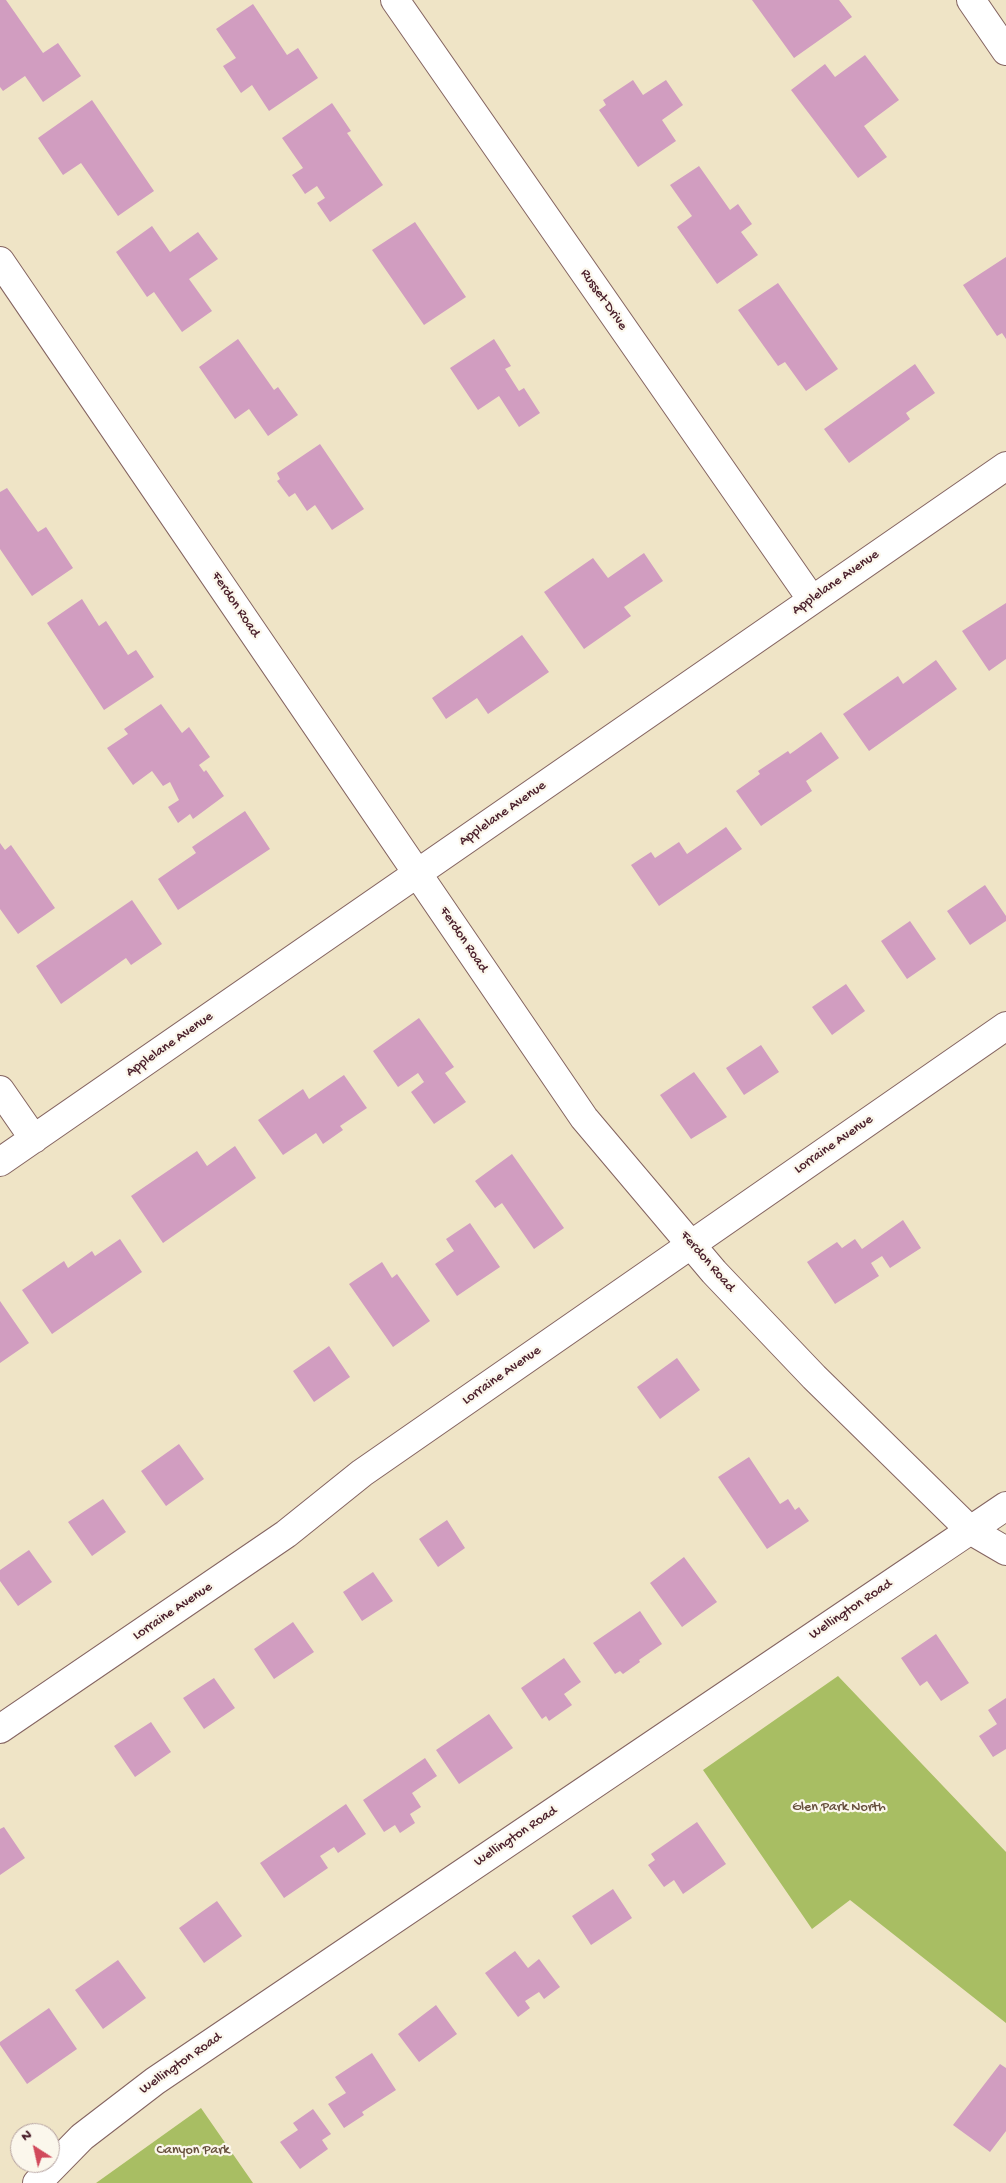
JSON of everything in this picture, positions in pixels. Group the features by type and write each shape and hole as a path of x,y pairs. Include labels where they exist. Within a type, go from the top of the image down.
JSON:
{"street":[{"name":"Russet Drive","path":"395,0 812,600"},
{"path":"971,0 1006,51"},
{"name":"Ferdon Road","path":"0,261 584,1118 714,1272 814,1377 970,1530 1006,1551"},
{"name":"Applelane Avenue","path":"0,1162 1006,466"},
{"name":"Lorraine Avenue","path":"0,1729 286,1534 362,1472 1006,1026"},
{"path":"0,1090 34,1140"},
{"name":"Wellington Road","path":"37,2183 82,2137 156,2080 1006,1506"}],"green space":[{"name":"Glen Park North","path":"838,1676 1006,1852 1006,2023 850,1900 812,1929 703,1770"},
{"name":"Canyon Park","path":"201,2108 253,2183 96,2183"}],"building":[{"path":"0,0 6,0 43,53 58,43 81,76 43,102 25,76 3,91 0,87"},
{"path":"752,0 839,0 852,17 794,58"},
{"path":"253,4 287,55 298,48 318,78 269,111 252,85 241,93 223,66 236,58 216,29"},
{"path":"865,55 899,100 864,126 887,157 858,178 791,90 825,64 835,77"},
{"path":"633,80 643,95 666,80 683,105 662,120 676,141 638,167 599,110 606,105 603,100"},
{"path":"92,100 154,191 118,216 81,163 63,175 38,138"},
{"path":"332,103 351,131 347,133 383,185 330,222 317,203 325,198 317,186 305,194 292,175 303,168 282,138"},
{"path":"699,166 730,210 738,204 752,224 741,232 758,255 717,284 677,227 692,216 670,185"},
{"path":"415,222 466,297 424,325 372,250"},
{"path":"152,226 170,252 198,232 218,259 189,279 212,311 182,332 154,292 147,297 116,252"},
{"path":"1006,257 1006,339 1002,333 997,336 963,285"},
{"path":"778,283 838,369 806,391 785,362 778,366 738,310"},
{"path":"238,339 274,390 278,387 298,415 268,436 249,409 235,419 199,367"},
{"path":"494,339 511,366 505,369 519,391 524,388 540,413 519,427 499,396 478,410 450,368"},
{"path":"915,364 935,393 906,413 910,419 849,463 824,429"},
{"path":"320,444 364,509 332,530 315,505 307,511 295,493 289,497 277,481 280,479 277,473"},
{"path":"7,488 38,532 46,527 73,568 32,596 0,549 0,492"},
{"path":"644,553 663,581 624,607 631,616 584,649 544,592 593,558 608,578"},
{"path":"82,599 99,626 106,621 128,655 136,650 154,677 104,710 47,623"},
{"path":"1006,603 1006,659 989,671 962,631"},
{"path":"522,635 549,672 488,714 477,698 446,719 432,698"},
{"path":"936,660 957,689 869,751 843,714 898,676 903,684"},
{"path":"161,704 182,733 189,727 210,757 199,765 204,772 206,770 224,796 193,819 190,814 178,823 168,807 179,800 170,782 163,786 152,771 133,785 107,748 128,734 124,729"},
{"path":"821,732 839,758 806,781 812,791 761,826 736,791 760,774 758,771 788,751 790,754"},
{"path":"245,811 270,849 178,910 158,879 196,853 192,847"},
{"path":"726,827 742,849 659,906 631,865 651,852 655,858 679,842 687,854"},
{"path":"0,843 5,850 11,845 55,908 18,934 0,909"},
{"path":"985,885 1006,916 1006,921 970,945 947,911"},
{"path":"132,900 162,944 131,965 126,958 61,1004 36,966"},
{"path":"910,921 936,959 907,979 881,941"},
{"path":"846,984 865,1011 832,1035 812,1007"},
{"path":"419,1018 454,1067 445,1073 466,1102 434,1124 411,1092 424,1082 418,1073 398,1087 373,1051"},
{"path":"761,1045 779,1072 744,1095 726,1068"},
{"path":"694,1072 727,1117 691,1139 660,1095"},
{"path":"344,1075 367,1108 340,1126 343,1130 323,1144 316,1133 283,1155 258,1120 303,1089 309,1099"},
{"path":"235,1146 256,1178 163,1243 131,1196 197,1151 207,1166"},
{"path":"512,1154 564,1228 534,1249 502,1203 495,1208 475,1181"},
{"path":"903,1220 921,1248 890,1268 882,1256 871,1263 879,1276 835,1304 807,1262 837,1242 842,1248 855,1239 862,1249"},
{"path":"470,1223 500,1267 457,1296 435,1264 454,1251 446,1239"},
{"path":"120,1239 142,1272 52,1334 22,1290 64,1261 68,1268 92,1251 95,1256"},
{"path":"382,1262 392,1278 397,1274 430,1321 393,1347 349,1284"},
{"path":"0,1301 29,1343 0,1363"},
{"path":"329,1346 350,1377 314,1402 293,1371"},
{"path":"677,1358 700,1390 660,1419 637,1387"},
{"path":"179,1444 204,1479 166,1506 141,1471"},
{"path":"749,1457 780,1504 788,1499 795,1510 799,1507 809,1521 767,1549 718,1477"},
{"path":"103,1499 126,1532 92,1556 68,1522"},
{"path":"447,1520 465,1548 438,1567 419,1539"},
{"path":"29,1550 52,1582 18,1606 0,1581 0,1570"},
{"path":"684,1557 717,1602 682,1627 650,1583"},
{"path":"373,1572 393,1601 362,1621 343,1592"},
{"path":"640,1611 662,1644 623,1674 620,1671 615,1674 593,1643"},
{"path":"293,1622 314,1652 274,1679 254,1649"},
{"path":"936,1634 969,1683 941,1701 927,1681 920,1686 901,1658"},
{"path":"564,1658 581,1682 564,1694 572,1705 549,1721 546,1716 542,1719 521,1688"},
{"path":"214,1678 235,1708 204,1729 183,1698"},
{"path":"1006,1698 1006,1749 993,1757 979,1736 997,1724 988,1710"},
{"path":"489,1714 513,1748 459,1784 436,1750"},
{"path":"151,1722 171,1752 135,1777 114,1746"},
{"path":"425,1758 437,1776 412,1793 421,1807 410,1814 415,1823 400,1833 395,1825 384,1832 363,1800"},
{"path":"346,1804 366,1834 338,1853 334,1847 320,1856 328,1868 284,1898 260,1863"},
{"path":"697,1822 726,1864 683,1894 674,1880 664,1887 648,1865 655,1860 651,1854"},
{"path":"4,1827 25,1858 0,1875 0,1829"},
{"path":"613,1889 632,1918 591,1945 572,1916"},
{"path":"217,1901 242,1936 204,1963 179,1928"},
{"path":"515,1951 528,1968 539,1959 560,1987 544,1999 539,1992 525,2001 530,2008 518,2017 485,1973"},
{"path":"118,1960 146,1998 103,2029 75,1990"},
{"path":"436,2005 457,2034 419,2062 398,2034"},
{"path":"49,2008 77,2049 27,2084 0,2045 0,2042"},
{"path":"372,2053 396,2090 362,2112 364,2115 344,2128 328,2104 346,2093 335,2077"},
{"path":"1000,2064 1006,2068 1006,2131 990,2152 953,2125"},
{"path":"313,2109 331,2134 322,2140 328,2149 300,2169 280,2142 298,2130 293,2123"}]}
